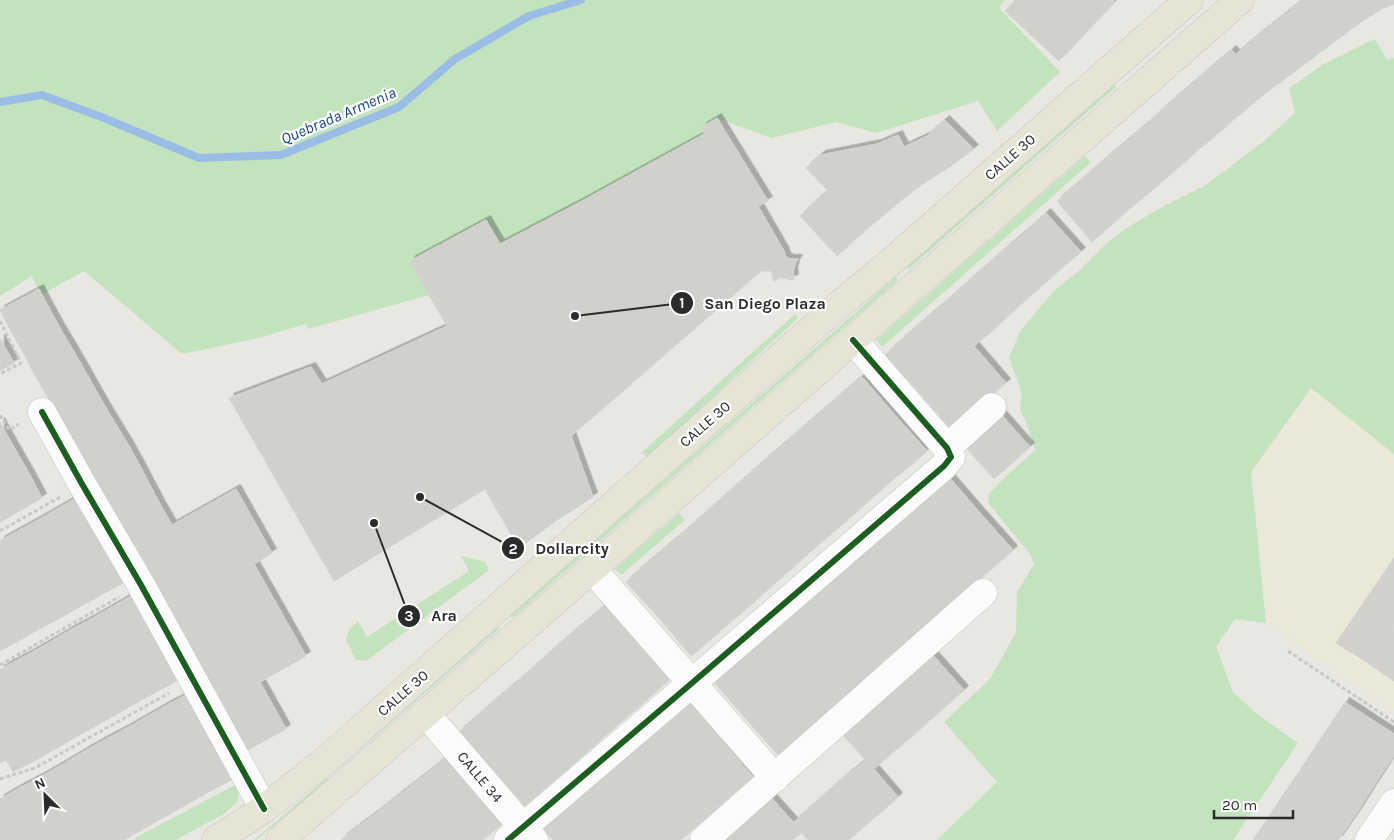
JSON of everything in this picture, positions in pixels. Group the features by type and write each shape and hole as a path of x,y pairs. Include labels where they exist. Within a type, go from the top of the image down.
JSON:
{"main road":[{"name":"CALLE 30","path":"216,840 264,809 327,759 851,294 891,262 1189,0"},
{"name":"CALLE 30","path":"280,840 592,569 1240,0"}],"street":[{"path":"522,836 692,683 944,466 951,457 947,448 853,340"},
{"path":"947,448 992,406"},
{"path":"42,412 141,585 264,809"},
{"path":"592,569 775,778"},
{"path":"704,840 983,593"},
{"name":"CALLE 34","path":"426,714 522,836"},
{"path":"1368,840 1394,802"}],"path":[{"path":"0,322 21,363 0,374"},
{"path":"0,531 82,484"},
{"path":"0,665 141,585"},
{"path":"1288,651 1394,722"},
{"path":"0,779 36,768 194,680"}],"shaded area":[{"path":"1311,388 1394,454 1394,711 1266,623 1251,472"}],"green space":[{"path":"0,0 1005,0 999,8 1060,72 997,131 978,101 876,133 836,122 772,138 716,118 702,127 704,134 500,244 485,220 411,260 429,295 308,329 305,324 259,338 182,354 84,271 41,295 32,276 0,296"},
{"path":"1375,39 1387,60 1394,58 1394,454 1311,388 1251,472 1266,623 1235,619 1216,647 1233,692 1258,715 1298,743 1233,840 937,840 997,782 944,722 990,679 1016,632 1017,592 1034,564 1030,554 989,504 988,495 1035,450 1020,409 1022,393 1009,357 1021,330 1054,291 1080,270 1107,243 1128,227 1206,185 1264,141 1295,113 1289,88 1324,64"},
{"path":"1114,85 1116,87 909,269 907,267"},
{"path":"1085,156 1091,162 882,347 876,340"},
{"path":"896,277 898,280 512,618 510,615"},
{"path":"795,314 798,318 648,457 641,453"},
{"path":"679,513 685,520 621,575 615,569"},
{"path":"461,556 485,562 489,570 366,661 356,660 346,640 349,630 358,621 367,637 469,571"},
{"path":"498,627 500,628 341,764"},
{"path":"327,778 328,780 254,840"},
{"path":"235,785 239,793 238,801 225,813 176,840 135,840 135,838"}],"building":[{"path":"1016,0 1038,0 1079,39 1059,61 1005,11"},
{"path":"1038,0 1077,0 1098,19 1079,39"},
{"path":"1077,0 1113,0 1114,2 1098,19"},
{"path":"1303,0 1345,0 1361,22 1282,81 1253,40"},
{"path":"1345,0 1380,0 1383,8 1361,22"},
{"path":"1380,0 1394,0 1394,4 1383,8"},
{"path":"1253,40 1282,81 1264,94 1235,55"},
{"path":"1232,50 1264,94 1250,106 1214,65"},
{"path":"1214,65 1250,106 1232,121 1197,80"},
{"path":"1197,80 1232,121 1215,136 1179,95"},
{"path":"1179,95 1215,136 1197,151 1162,110"},
{"path":"1162,110 1197,151 1180,166 1145,126"},
{"path":"717,118 768,201 758,206 784,251 571,436 593,497 557,520 410,261 486,220 500,244 704,134 702,127"},
{"path":"945,120 974,149 951,166 927,136"},
{"path":"1145,126 1180,166 1163,181 1127,141"},
{"path":"898,135 923,184 904,198 888,170 877,144"},
{"path":"927,136 951,166 923,184 904,147"},
{"path":"1127,141 1163,181 1145,196 1109,156"},
{"path":"877,144 888,170 904,198 866,230 806,168 821,155"},
{"path":"1109,156 1145,196 1127,211 1092,171"},
{"path":"1092,171 1127,211 1110,226 1075,186"},
{"path":"1075,186 1110,226 1092,242 1057,201"},
{"path":"828,191 866,230 852,242 815,202"},
{"path":"815,202 852,242 837,256 800,216"},
{"path":"1046,213 1081,252 1063,267 1029,229"},
{"path":"1029,229 1063,267 1045,283 1011,244"},
{"path":"1011,244 1045,283 1027,299 993,260"},
{"path":"784,251 786,257 798,259 793,272 794,279 779,278 774,282 771,271 761,271"},
{"path":"993,260 1027,299 1009,315 975,276"},
{"path":"975,276 1009,315 992,331 957,292"},
{"path":"39,289 50,310 12,333 0,310"},
{"path":"957,292 992,331 974,346 939,308"},
{"path":"939,308 974,346 956,363 921,323"},
{"path":"50,310 61,330 23,352 12,333"},
{"path":"921,323 956,363 938,378 903,339"},
{"path":"447,326 557,520 519,548 485,489 334,581 229,398 311,367 322,384"},
{"path":"61,330 73,350 33,372 23,352"},
{"path":"0,339 14,363 0,371"},
{"path":"903,339 938,378 920,394 885,355"},
{"path":"974,346 1006,383 988,399 956,363"},
{"path":"73,350 84,369 44,391 33,372"},
{"path":"956,363 988,399 970,415 938,378"},
{"path":"84,369 95,389 56,411 44,391"},
{"path":"862,377 894,414 876,429 844,392"},
{"path":"938,378 970,415 952,430 920,394"},
{"path":"95,389 106,408 66,431 56,411"},
{"path":"844,392 876,429 858,445 826,408"},
{"path":"106,408 118,428 77,450 66,431"},
{"path":"826,408 858,445 840,461 807,424"},
{"path":"998,411 1030,447 1012,463 980,427"},
{"path":"894,414 927,451 909,467 876,429"},
{"path":"0,422 7,435 0,439"},
{"path":"807,424 840,461 821,477 789,440"},
{"path":"980,427 1012,463 994,479 962,443"},
{"path":"118,428 129,446 88,470 77,450"},
{"path":"876,429 909,467 890,482 858,445"},
{"path":"7,435 19,456 0,467 0,439"},
{"path":"789,440 821,477 803,492 771,455"},
{"path":"858,445 890,482 872,498 840,461"},
{"path":"129,446 140,466 99,489 88,470"},
{"path":"771,455 803,492 785,508 753,471"},
{"path":"19,456 31,477 0,494 0,467"},
{"path":"840,461 872,498 854,514 821,477"},
{"path":"140,466 151,487 110,509 99,489"},
{"path":"753,471 785,508 767,524 735,487"},
{"path":"948,476 980,513 962,529 930,492"},
{"path":"31,477 42,498 0,522 0,494"},
{"path":"821,477 854,514 836,530 803,492"},
{"path":"151,487 161,506 122,529 110,509"},
{"path":"735,487 767,524 749,539 717,503"},
{"path":"236,489 272,553 254,564 306,656 260,682 172,525"},
{"path":"803,492 836,530 818,545 785,508"},
{"path":"930,492 962,529 944,544 912,507"},
{"path":"78,497 90,519 48,542 36,521"},
{"path":"717,503 749,539 731,555 699,519"},
{"path":"161,506 172,525 132,548 122,529"},
{"path":"912,507 944,544 926,560 894,523"},
{"path":"785,508 818,545 800,561 767,524"},
{"path":"980,513 1013,550 995,566 962,529"},
{"path":"90,519 101,539 59,563 48,542"},
{"path":"699,519 731,555 713,571 681,535"},
{"path":"36,521 59,563 38,574 14,533"},
{"path":"894,523 926,560 908,576 876,539"},
{"path":"767,524 800,561 782,577 749,539"},
{"path":"172,525 183,545 143,568 132,548"},
{"path":"962,529 995,566 977,582 944,544"},
{"path":"14,533 38,574 17,586 0,556 0,541"},
{"path":"681,535 713,571 695,587 663,550"},
{"path":"101,539 113,560 71,584 59,563"},
{"path":"749,539 782,577 764,593 731,555"},
{"path":"876,539 908,576 890,592 858,555"},
{"path":"944,544 977,582 959,597 926,560"},
{"path":"183,545 194,565 154,587 143,568"},
{"path":"663,550 695,587 677,602 644,566"},
{"path":"731,555 764,593 746,609 713,571"},
{"path":"858,555 890,592 871,607 839,570"},
{"path":"0,556 17,586 0,596"},
{"path":"1394,558 1394,624 1368,663 1336,643"},
{"path":"113,560 125,582 83,605 71,584"},
{"path":"926,560 959,597 940,613 908,576"},
{"path":"59,563 83,605 62,617 38,574"},
{"path":"194,565 206,584 165,607 154,587"},
{"path":"644,566 677,602 659,618 626,582"},
{"path":"839,570 871,607 853,623 821,586"},
{"path":"713,571 746,609 728,624 695,587"},
{"path":"38,574 62,617 41,628 17,586"},
{"path":"908,576 940,613 923,629 890,592"},
{"path":"206,584 217,604 176,627 165,607"},
{"path":"17,586 41,628 20,640 0,604 0,596"},
{"path":"821,586 853,623 835,639 803,602"},
{"path":"695,587 728,624 710,640 677,602"},
{"path":"890,592 923,629 904,645 871,607"},
{"path":"133,595 145,616 103,639 91,619"},
{"path":"677,602 710,640 691,656 659,618"},
{"path":"803,602 835,639 817,655 785,618"},
{"path":"0,604 20,640 0,651"},
{"path":"217,604 228,623 187,646 176,627"},
{"path":"604,606 637,642 619,658 586,622"},
{"path":"871,607 904,645 886,661 853,623"},
{"path":"145,616 157,637 114,660 103,639"},
{"path":"785,618 817,655 799,670 767,634"},
{"path":"91,619 114,660 94,672 70,630"},
{"path":"586,622 619,658 600,674 568,637"},
{"path":"228,623 238,643 198,666 187,646"},
{"path":"853,623 886,661 868,676 835,639"},
{"path":"1394,624 1394,663 1385,675 1368,663"},
{"path":"70,630 94,672 73,684 50,642"},
{"path":"767,634 799,670 781,686 749,649"},
{"path":"157,637 169,657 127,681 114,660"},
{"path":"568,637 600,674 582,690 550,653"},
{"path":"835,639 868,676 850,692 817,655"},
{"path":"50,642 73,684 52,695 29,654"},
{"path":"637,642 669,680 651,696 619,658"},
{"path":"238,643 250,663 209,685 198,666"},
{"path":"749,649 781,686 763,702 731,665"},
{"path":"550,653 582,690 564,705 532,669"},
{"path":"931,653 964,690 946,706 913,668"},
{"path":"29,654 52,695 31,707 8,665"},
{"path":"817,655 850,692 832,708 799,670"},
{"path":"169,657 180,679 138,702 127,681"},
{"path":"619,658 651,696 633,712 600,674"},
{"path":"114,660 138,702 117,714 94,672"},
{"path":"250,663 260,682 220,705 209,685"},
{"path":"1394,663 1394,681 1385,675"},
{"path":"8,665 31,707 11,719 0,700 0,670"},
{"path":"731,665 763,702 745,718 713,681"},
{"path":"913,668 946,706 928,722 895,684"},
{"path":"532,669 564,705 546,721 514,685"},
{"path":"799,670 832,708 814,724 781,686"},
{"path":"94,672 117,714 96,726 73,684"},
{"path":"600,674 633,712 615,727 582,690"},
{"path":"260,682 286,729 266,740 240,694"},
{"path":"73,684 96,726 76,737 52,695"},
{"path":"895,684 928,722 910,738 877,700"},
{"path":"514,685 546,721 528,737 496,700"},
{"path":"781,686 814,724 796,739 763,702"},
{"path":"582,690 615,727 597,743 564,705"},
{"path":"188,694 211,735 190,747 167,705"},
{"path":"240,694 266,740 246,751 220,705"},
{"path":"52,695 76,737 55,749 31,707"},
{"path":"0,700 11,719 0,725"},
{"path":"496,700 528,737 510,752 478,716"},
{"path":"877,700 910,738 892,753 859,716"},
{"path":"688,702 721,739 703,755 670,718"},
{"path":"763,702 796,739 778,755 745,718"},
{"path":"1345,702 1394,734 1394,756 1388,764 1330,725"},
{"path":"167,705 190,747 170,759 146,717"},
{"path":"564,705 597,743 579,759 546,721"},
{"path":"31,707 55,749 34,761 11,719"},
{"path":"478,716 510,752 492,768 459,732"},
{"path":"859,716 892,753 874,769 840,732"},
{"path":"146,717 170,759 149,770 125,729"},
{"path":"670,718 703,755 684,771 652,734"},
{"path":"11,719 34,761 13,772 0,749 0,725"},
{"path":"546,721 579,759 561,775 528,737"},
{"path":"1330,725 1388,764 1373,787 1314,749"},
{"path":"125,729 149,770 128,782 104,740"},
{"path":"652,734 684,771 666,787 634,750"},
{"path":"211,735 235,778 214,789 190,747"},
{"path":"528,737 561,775 543,790 510,752"},
{"path":"721,739 753,777 735,792 703,755"},
{"path":"104,740 128,782 107,794 83,752"},
{"path":"190,747 214,789 193,801 170,759"},
{"path":"0,749 6,760 0,763"},
{"path":"1314,749 1373,787 1358,811 1299,772"},
{"path":"634,750 666,787 648,802 616,766"},
{"path":"83,752 107,794 86,806 63,764"},
{"path":"510,752 543,790 525,806 492,768"},
{"path":"703,755 735,792 717,808 684,771"},
{"path":"447,757 474,791 456,805 430,771"},
{"path":"170,759 193,801 172,813 149,770"},
{"path":"866,760 898,797 880,813 847,775"},
{"path":"63,764 86,806 65,818 42,776"},
{"path":"616,766 648,802 630,818 598,781"},
{"path":"149,770 172,813 152,824 128,782"},
{"path":"430,771 456,805 439,819 412,785"},
{"path":"684,771 717,808 699,824 666,787"},
{"path":"1299,772 1358,811 1342,834 1283,795"},
{"path":"847,775 880,813 862,828 829,791"},
{"path":"42,776 65,818 44,829 21,787"},
{"path":"598,781 630,818 612,834 580,797"},
{"path":"128,782 152,824 131,836 107,794"},
{"path":"412,785 439,819 422,832 395,798"},
{"path":"21,787 44,829 25,840 23,840 0,799"},
{"path":"666,787 699,824 681,840 648,802"},
{"path":"474,791 501,825 484,839 456,805"},
{"path":"829,791 862,828 849,840 840,840 811,807"},
{"path":"107,794 131,836 124,840 106,840 86,806"},
{"path":"769,795 802,832 793,840 777,840 751,810"},
{"path":"1283,795 1342,834 1338,840 1301,840 1268,818"},
{"path":"580,797 612,834 605,840 585,840 562,813"},
{"path":"395,798 422,832 412,840 400,840 378,812"},
{"path":"0,799 17,829 0,839"},
{"path":"648,802 681,840 649,840 630,818"},
{"path":"456,805 484,839 456,840 439,819"},
{"path":"86,806 106,840 78,840 65,818"},
{"path":"811,807 840,840 808,840 793,823"},
{"path":"751,810 777,840 745,840 732,826"},
{"path":"378,812 400,840 371,840 360,825"},
{"path":"562,813 585,840 553,840 543,829"},
{"path":"65,818 78,840 50,840 44,829"},
{"path":"630,818 649,840 618,840 612,834"},
{"path":"1268,818 1301,840 1253,840"},
{"path":"439,819 456,840 428,840 422,832"},
{"path":"360,825 371,840 342,839"},
{"path":"732,826 745,840 717,840"},
{"path":"17,829 23,840 0,840 0,839"},
{"path":"44,829 50,840 25,840"},
{"path":"422,832 428,840 412,840"},
{"path":"612,834 618,840 605,840"}],"waterway":[{"name":"Quebrada Armenia","path":"0,102 42,95 104,118 199,158 281,155 399,107 455,59 529,16 581,0"}],"cycle path":[{"path":"508,840 944,466 951,457 947,448 853,340"},
{"path":"42,412 141,585 264,809"}],"place":[{"name":"San Diego Plaza","path":"575,316"},
{"name":"Dollarcity","path":"420,497"},
{"name":"Ara","path":"374,523"}]}
